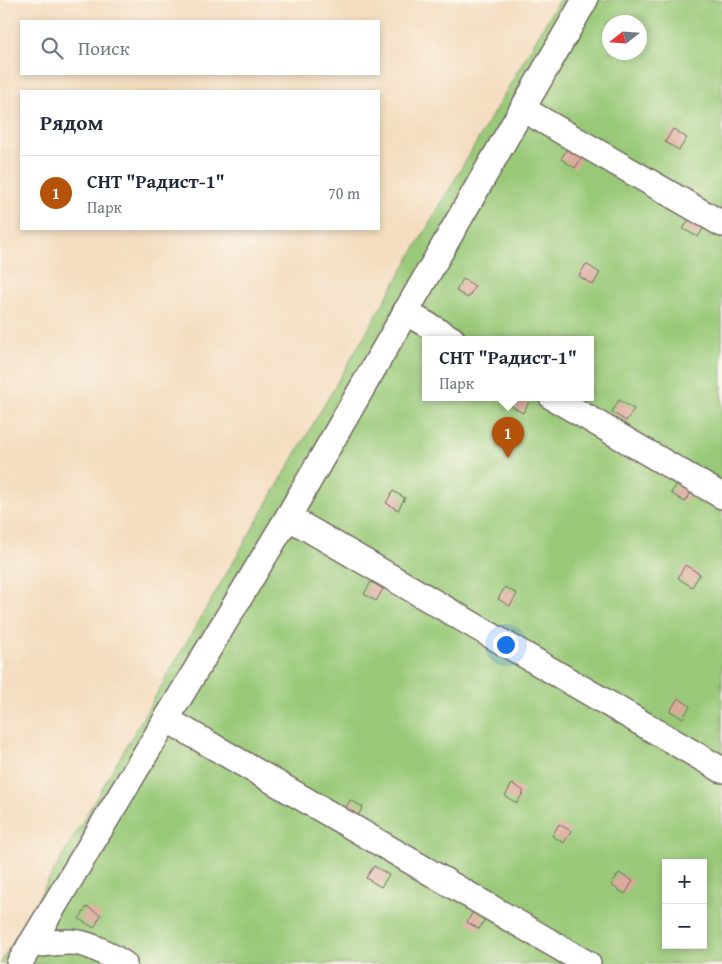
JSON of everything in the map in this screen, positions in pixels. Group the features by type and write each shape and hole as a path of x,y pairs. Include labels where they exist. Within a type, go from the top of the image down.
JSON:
{"street":[{"path":"24,955 288,517 585,0"},
{"path":"522,109 722,224"},
{"path":"405,312 447,336"},
{"path":"559,401 722,496"},
{"path":"288,517 722,770"},
{"path":"166,719 588,964"},
{"path":"24,955 71,942 89,946 124,964"}],"green space":[{"path":"559,0 722,0 722,964 0,964"}],"building":[{"path":"673,129 687,138 679,150 665,142"},
{"path":"568,147 583,156 575,168 561,159"},
{"path":"691,216 705,225 698,237 683,229"},
{"path":"586,264 600,273 593,285 579,276"},
{"path":"463,279 475,286 468,298 456,291"},
{"path":"619,400 634,409 626,421 612,412"},
{"path":"510,401 529,401 523,413 508,404"},
{"path":"679,481 693,489 685,502 671,493"},
{"path":"393,491 405,498 398,510 386,503"},
{"path":"685,565 700,574 692,587 678,578"},
{"path":"371,582 383,589 376,601 364,594"},
{"path":"505,587 517,594 510,606 498,599"},
{"path":"678,698 690,706 683,718 670,711"},
{"path":"512,784 524,791 517,803 505,796"},
{"path":"350,800 363,807 356,819 344,812"},
{"path":"559,824 571,831 564,843 552,836"},
{"path":"374,866 389,875 381,887 366,878"},
{"path":"619,873 633,881 625,894 611,885"},
{"path":"87,907 101,915 94,928 79,919"},
{"path":"474,910 486,917 479,929 467,922"}],"place":[{"name":"СНТ \"Радист-1\"","path":"508,458"}]}
